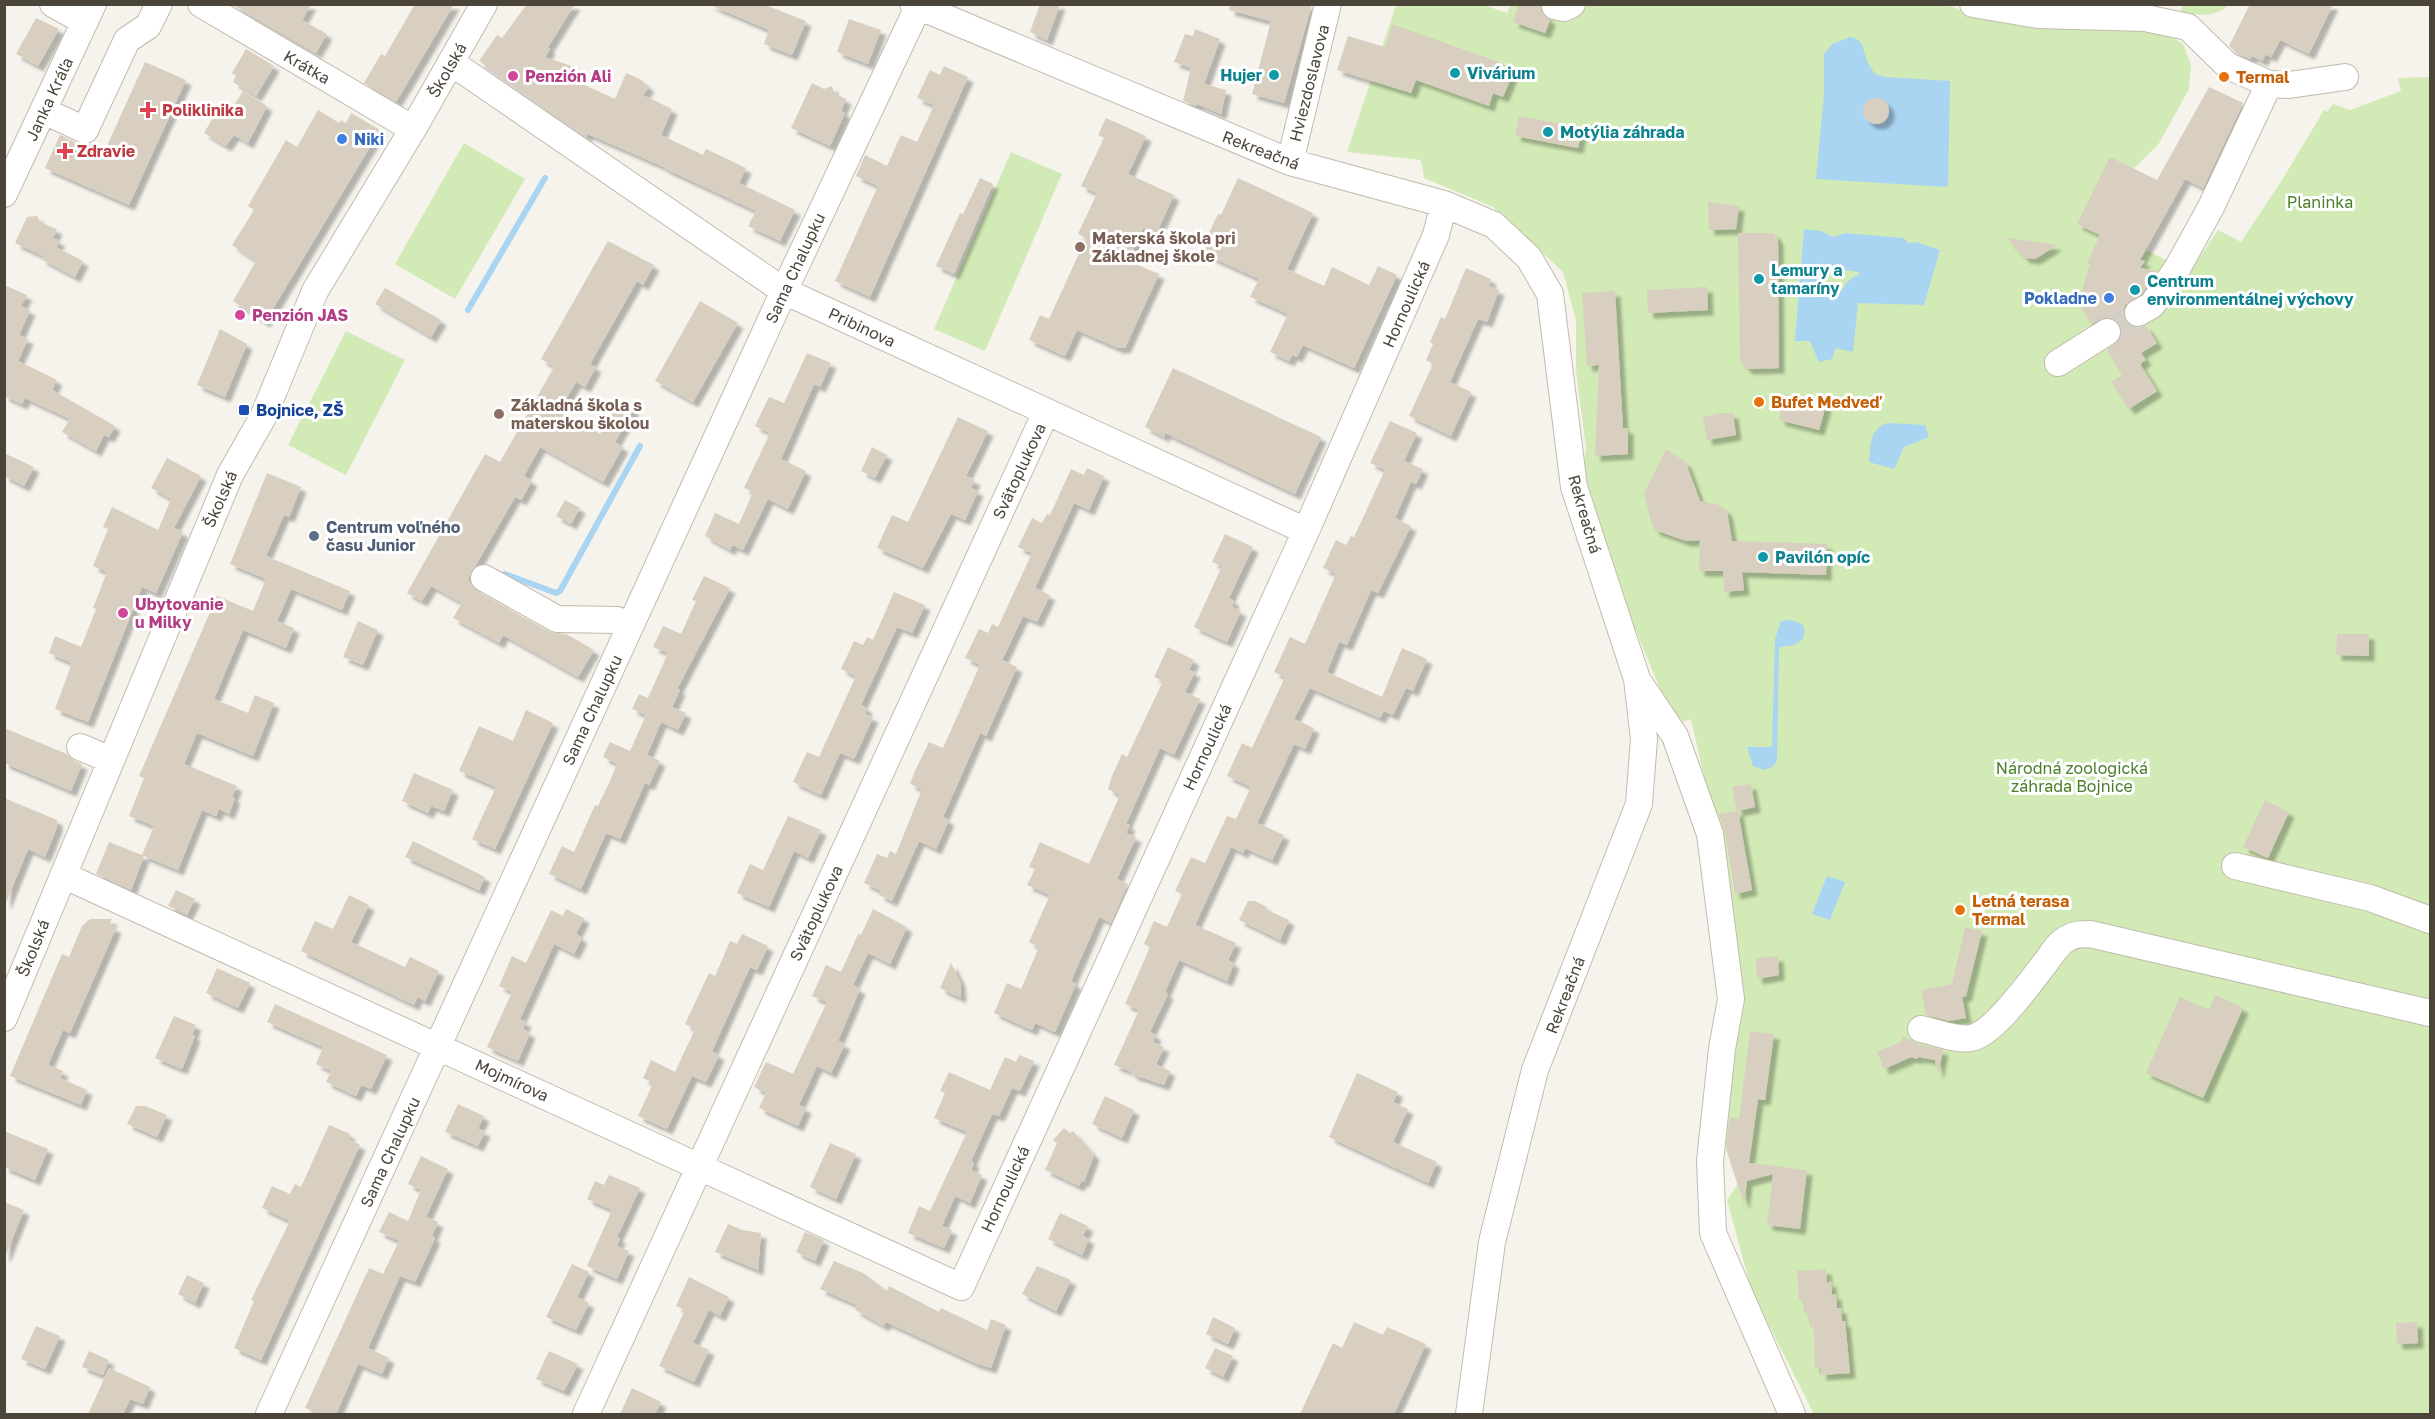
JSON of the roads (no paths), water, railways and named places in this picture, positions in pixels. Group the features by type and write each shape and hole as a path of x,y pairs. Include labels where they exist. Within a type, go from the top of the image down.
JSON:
{"street":[{"path":"53,4 89,13"},
{"path":"44,111 85,130 127,40 148,26 159,4"},
{"name":"Krátka","path":"201,4 413,129"},
{"name":"Školská","path":"4,1018 230,475 263,417 315,291 452,63 484,4"},
{"name":"Hviezdoslavova","path":"1290,162 1328,4"},
{"path":"1972,4 2038,15 2145,11 2188,27 2228,66 2269,84 2289,86 2345,77"},
{"name":"Rekreačná","path":"915,6 1290,162 1444,204 1494,225 1529,258 1551,294 1574,487 1637,679 1644,739 1639,804 1535,1070 1492,1242 1469,1414"},
{"name":"Sama Chalupku","path":"270,1414 915,6"},
{"name":"Janka Kráľa","path":"4,194 89,13"},
{"name":"Pribinova","path":"452,63 784,291 1306,531"},
{"path":"2138,313 2152,304 2178,267 2211,207 2269,84"},
{"name":"Hornoulická","path":"961,1287 1306,531 1436,235 1444,204"},
{"path":"2058,363 2107,332"},
{"name":"Svätoplukova","path":"586,1414 1046,411"},
{"path":"484,578 557,619 617,621 630,626"},
{"path":"1637,679 1675,736 1710,834 1731,999 1722,1049 1710,1161 1713,1233 1792,1414"},
{"path":"80,747 111,760"},
{"path":"2235,866 2370,898 2430,920"},
{"name":"Mojmírova","path":"63,875 961,1287"},
{"path":"1921,1029 1959,1038 1971,1038 1982,1034 2019,997 2059,945 2078,934 2090,934 2430,1013"}],"water":[{"path":"1850,37 1858,40 1875,74 1886,77 1950,81 1948,187 1816,179 1824,94 1824,54 1832,44","holes":["1875,98 1887,103 1889,110 1884,122 1877,124 1865,119 1863,112 1868,102"]},
{"path":"1804,229 1821,231 1833,237 1845,233 1903,238 1909,243 1916,242 1940,250 1924,305 1858,303 1853,352 1836,348 1832,359 1819,362 1810,341 1795,341","holes":["1827,267 1860,274 1848,282 1842,290 1826,291 1823,284"]},
{"path":"1887,423 1925,425 1929,437 1904,447 1894,469 1869,462 1874,434"},
{"path":"1791,620 1802,624 1805,630 1803,639 1794,645 1779,647 1777,760 1773,767 1764,770 1753,766 1747,747 1772,747 1775,639 1781,621"},
{"path":"1827,876 1845,882 1830,920 1812,914"}],"waterway":[{"path":"468,310 545,178"},
{"path":"505,574 556,593 560,591 640,446"}],"tunnel":[{"path":"2107,332 2138,313"}],"place":[{"name":"Vivárium","path":"1455,73"},
{"name":"Hujer","path":"1274,75"},
{"name":"Penzión Ali","path":"513,76"},
{"name":"Termal","path":"2224,77"},
{"name":"Poliklinika","path":"148,110"},
{"name":"Motýlia záhrada","path":"1548,132"},
{"name":"Niki","path":"342,139"},
{"name":"Zdravie","path":"65,151"},
{"name":"Materská škola pri Základnej škole","path":"1080,247"},
{"name":"Lemury a tamaríny","path":"1759,279"},
{"name":"Centrum environmentálnej výchovy","path":"2135,290"},
{"name":"Pokladne","path":"2109,298"},
{"name":"Penzión JAS","path":"240,315"},
{"name":"Bufet Medveď","path":"1759,402"},
{"name":"Bojnice, ZŠ","path":"244,410"},
{"name":"Základná škola s materskou školou","path":"499,414"},
{"name":"Centrum voľného času Junior","path":"314,536"},
{"name":"Pavilón opíc","path":"1763,557"},
{"name":"Ubytovanie u Milky","path":"123,613"},
{"name":"Letná terasa Termal","path":"1960,910"}],"park label":[{"name":"Planinka","path":"2320,202"},
{"name":"Národná zoologická záhrada Bojnice","path":"2072,777"}]}
